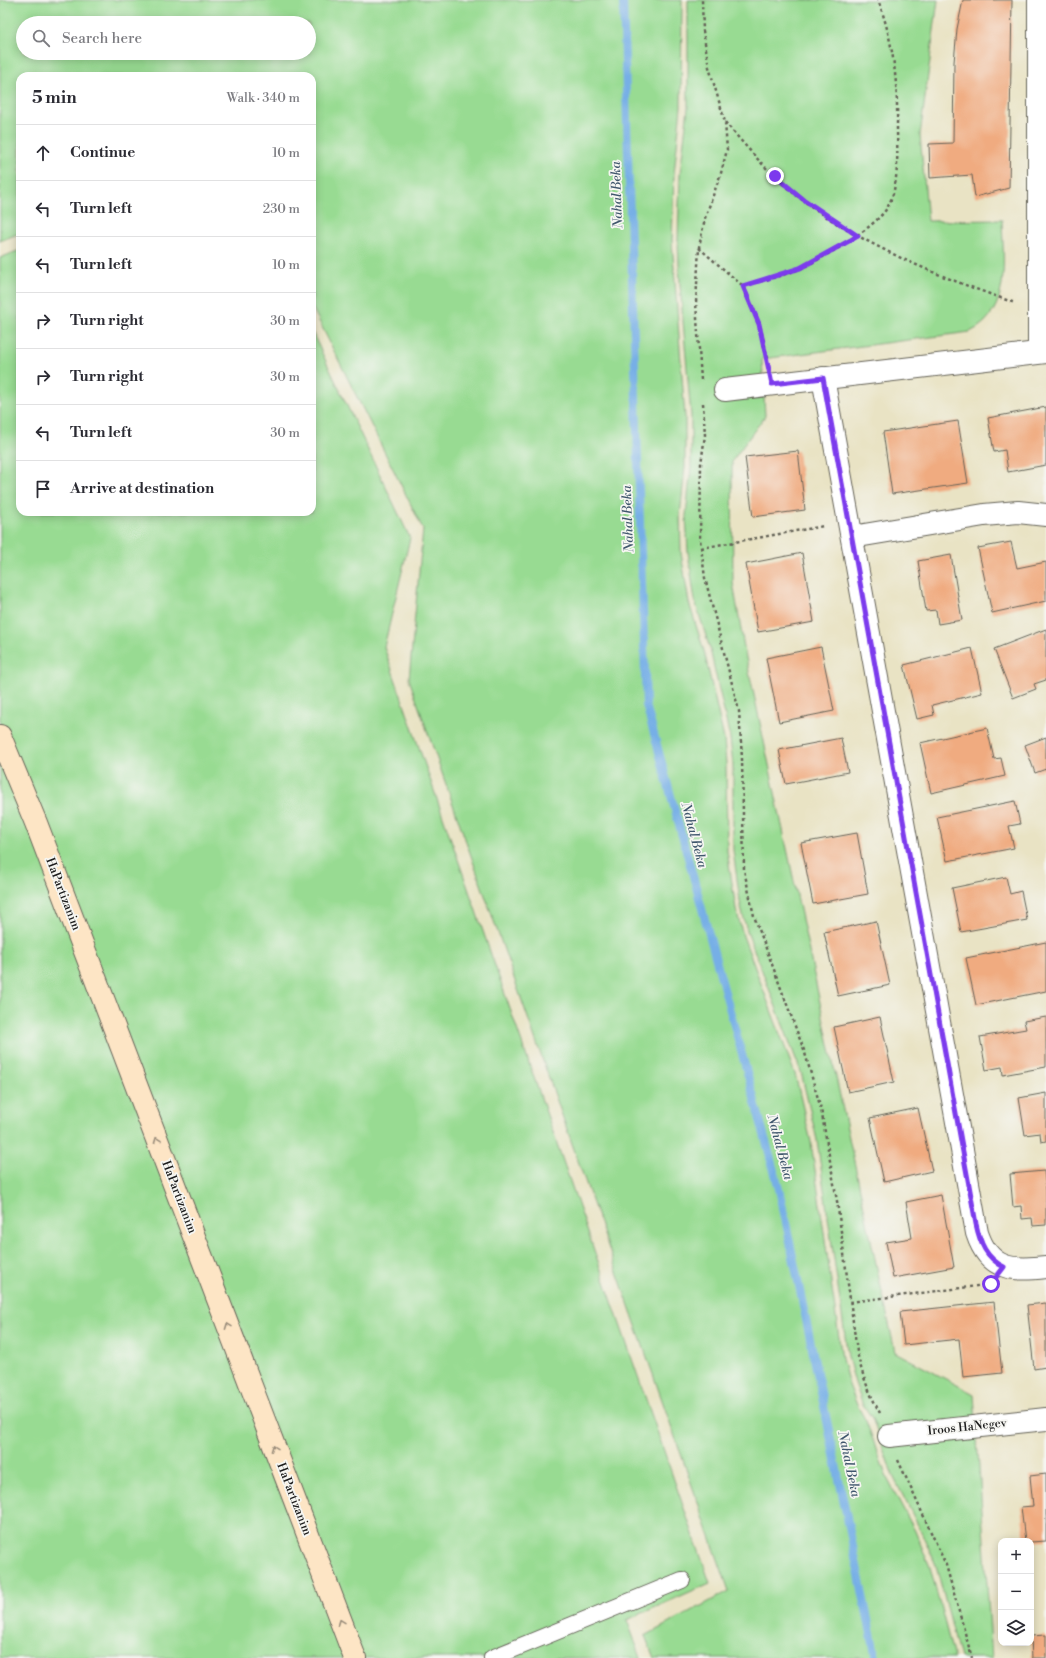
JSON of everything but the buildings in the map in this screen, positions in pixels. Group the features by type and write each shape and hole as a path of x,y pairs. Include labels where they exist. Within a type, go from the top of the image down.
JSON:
{"street":[{"path":"725,390 1042,352 1039,312 1042,104 1039,0"},
{"path":"823,378 976,1229 987,1254 992,1260 1004,1267 1022,1270 1046,1267"},
{"path":"850,529 1018,512 1046,515"},
{"name":"HaPartizanim","path":"0,736 38,830 355,1658"},
{"name":"Iroos HaNegev","path":"889,1436 1046,1419"}],"lane":[{"path":"492,1658 682,1580"}],"path":[{"path":"702,0 703,31 708,67 725,122 727,150 721,173 705,218 699,248 696,303 702,385"},
{"path":"743,286 800,268 858,236 870,227 887,207 896,178 898,98 895,66 884,15 878,0"},
{"path":"725,122 749,150 775,176 803,199 858,236 929,271 1039,312"},
{"path":"699,248 743,286 759,324 772,384"},
{"path":"703,399 705,435 701,464 701,548 704,578 739,712 742,758 744,870 748,890 762,940 805,1052 821,1109 830,1156 857,1352 862,1376 889,1436 914,1498 932,1532 946,1565 972,1658"},
{"path":"701,548 850,529"},
{"path":"850,1302 991,1284 1004,1267"}],"green space":[{"path":"0,0 682,0 681,107 674,174 672,241 685,417 685,467 680,516 681,553 689,603 704,651 724,739 726,764 727,851 736,909 743,936 795,1074 811,1142 842,1359 849,1385 857,1405 866,1421 887,1478 915,1531 930,1567 954,1658 654,1658 645,1636 729,1591 409,679 423,529 316,315 316,72 16,72 16,235 0,241"},
{"path":"688,0 938,0 920,135 928,221 1002,220 1002,283 999,298 993,312 983,323 970,332 762,359 765,416 732,461 733,583 745,653 895,1352 974,1394 992,1658 960,1658 936,1565 920,1529 893,1476 872,1418 862,1403 855,1383 848,1357 817,1140 801,1072 748,934 741,908 733,850 733,764 730,738 710,649 695,601 688,552 686,516 691,467 691,416 680,285 678,241 680,174 688,108"},
{"path":"16,252 16,516 316,516 316,340 410,538 384,647 710,1583 627,1620 641,1658 0,1658 0,258"}],"waterway":[{"name":"Nahal Beka","path":"623,0 646,705 779,1189 876,1658"}],"route":[{"path":"775,176 803,199 858,236 800,268 743,286 759,324 772,384 823,378 977,1233 983,1248 992,1260 1004,1267 991,1284"}]}
